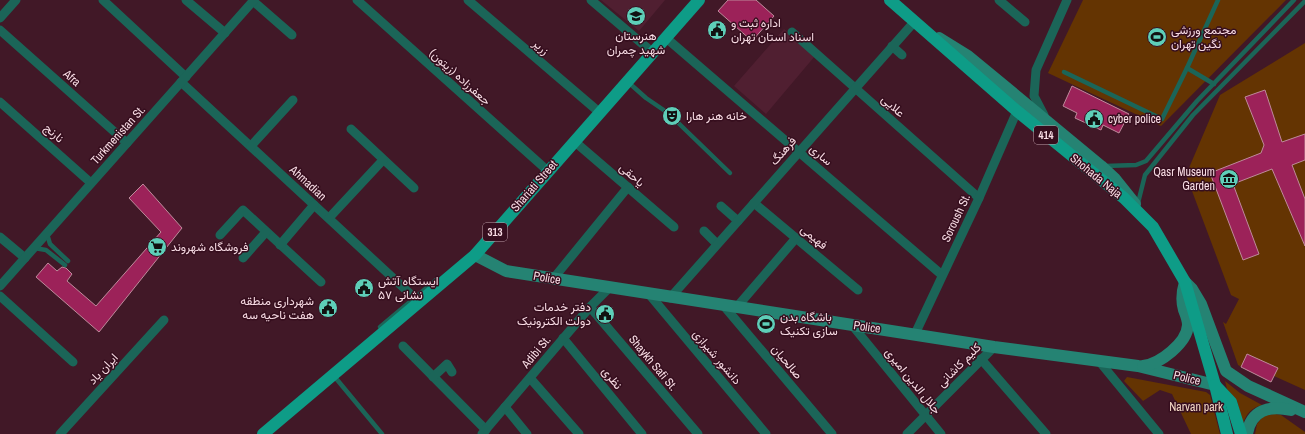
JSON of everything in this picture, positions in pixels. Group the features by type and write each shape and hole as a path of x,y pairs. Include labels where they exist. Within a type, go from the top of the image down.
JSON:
{"main road":[{"name":"Shariati Street","path":"263,433 333,375 417,300 475,255 627,80 699,0"},
{"name":"Shohada Naja","path":"890,0 1017,111 1144,217 1167,250 1185,282 1215,385 1227,434"},
{"path":"926,30 968,56 1101,166 1115,179 1144,217"},
{"name":"Police","path":"475,255 506,271 670,298 994,347 1138,366 1215,385"},
{"path":"1138,366 1155,364 1164,358 1177,345 1185,334 1188,322 1182,297 1185,282"},
{"path":"1185,282 1192,289 1201,304 1223,366 1235,379 1305,413"},
{"path":"1215,385 1231,402 1240,434"},
{"path":"1247,434 1252,418 1262,410 1274,408 1305,413"}],"street":[{"path":"0,18 16,0"},
{"name":"Ahmadian","path":"103,0 251,146 417,300"},
{"path":"186,0 225,33"},
{"path":"254,0 292,35"},
{"name":"Turkmenistan St.","path":"0,286 254,0"},
{"name":"جعفرزاده (زیتون)","path":"357,0 548,171"},
{"name":"زریر","path":"468,0 599,112"},
{"path":"590,0 652,52"},
{"path":"999,0 1025,22"},
{"path":"1050,124 1038,106 1034,96 1034,83 1039,61 1068,0"},
{"name":"فرهنگ","path":"670,298 915,21"},
{"name":"Afra","path":"0,30 127,143"},
{"name":"علایی","path":"792,32 979,198"},
{"name":"ساری","path":"665,37 942,275"},
{"path":"892,46 902,55"},
{"path":"251,146 293,100"},
{"name":"نارنج","path":"0,102 91,183"},
{"name":"Soroush St.","path":"915,334 979,198 1017,111"},
{"path":"351,129 414,188"},
{"name":"یاحقی","path":"574,141 674,227"},
{"path":"329,218 383,160"},
{"path":"552,279 628,187"},
{"name":"فهیمی","path":"754,203 858,290"},
{"path":"280,245 314,205"},
{"path":"721,206 738,221"},
{"path":"220,235 243,210 321,282"},
{"path":"704,231 717,244"},
{"path":"243,258 266,232"},
{"path":"0,237 25,258"},
{"path":"730,307 796,238"},
{"name":"Adibi St.","path":"484,432 590,307 609,288"},
{"name":"دانشور شیرازی","path":"649,294 766,434"},
{"path":"0,296 73,362"},
{"name":"Shaykh Safi St.","path":"590,307 698,434"},
{"name":"صالحیان","path":"730,307 832,434"},
{"name":"ایران یاد","path":"60,434 164,320"},
{"name":"جلال الدین امیری","path":"852,325 941,434"},
{"name":"نظری","path":"564,338 642,434"},
{"path":"403,346 484,432"},
{"name":"کلیم کاشانی","path":"907,434 994,347"},
{"path":"981,359 1046,434"},
{"path":"1099,360 1159,434"},
{"path":"433,377 448,364 452,372"},
{"path":"530,378 579,434"},
{"path":"505,407 527,434"}],"lane":[{"path":"1064,72 1162,119 1218,0"},
{"path":"1101,166 1136,165 1146,161 1214,84 1294,0"},
{"path":"1137,207 1142,184 1151,165 1193,115 1305,1"},
{"path":"1187,68 1214,84"},
{"path":"627,80 646,98 668,113 730,173"},
{"path":"33,248 46,250 67,263 50,244 47,239 47,233"},
{"path":"263,433 417,300"},
{"path":"333,375 382,434"}],"shaded area":[{"name":"هنرستان شهید چمران","path":"601,0 665,0 639,31"},
{"path":"784,29 815,56 766,114 734,86"}],"green space":[{"name":"مجتمع ورزشی نگین تهران","path":"1083,0 1286,0 1161,126 1048,73"},
{"path":"1305,43 1305,390 1274,376 1271,382 1238,365 1223,322 1226,324 1239,299 1231,295 1186,175 1220,95"},
{"name":"Narvan park","path":"1127,377 1206,392 1210,395 1220,434 1191,434 1172,394 1160,390 1143,401 1124,381"},
{"path":"1225,381 1240,393 1262,405 1250,411 1243,423 1237,401 1227,389"},
{"path":"1264,415 1281,415 1305,432 1305,434 1255,434 1257,424"}],"building":[{"path":"728,0 756,0 774,16 752,41 718,11"},
{"path":"1072,86 1129,114 1119,133 1103,125 1101,130 1075,118 1077,113 1063,106"},
{"name":"Qasr Museum Garden","path":"1265,90 1282,142 1305,134 1305,160 1292,165 1305,199 1305,246 1272,169 1233,184 1259,254 1243,260 1210,173 1261,153 1264,145 1245,97"},
{"name":"فروشگاه شهروند","path":"143,184 182,228 99,332 36,277 48,263 57,271 62,267 66,268 72,274 67,281 96,306 161,232 129,198"},
{"path":"1247,354 1278,368 1271,382 1241,367"}],"place":[{"name":"هنرستان شهید چمران","path":"636,16"},
{"name":"اداره ثبت و اسناد استان تهران","path":"717,30"},
{"name":"مجتمع ورزشی نگین تهران","path":"1157,37"},
{"name":"خانه هنر هارا","path":"672,116"},
{"name":"cyber police","path":"1094,119"},
{"name":"Qasr Museum Garden","path":"1229,179"},
{"name":"فروشگاه شهروند","path":"157,247"},
{"name":"ایستگاه آتش نشانی ۵۷","path":"364,288"},
{"name":"شهرداری منطقه هفت ناحیه سه","path":"328,308"},
{"name":"دفتر خدمات دولت الکترونیک","path":"605,314"},
{"name":"باشگاه بدن سازی تکنیک","path":"766,324"}]}
